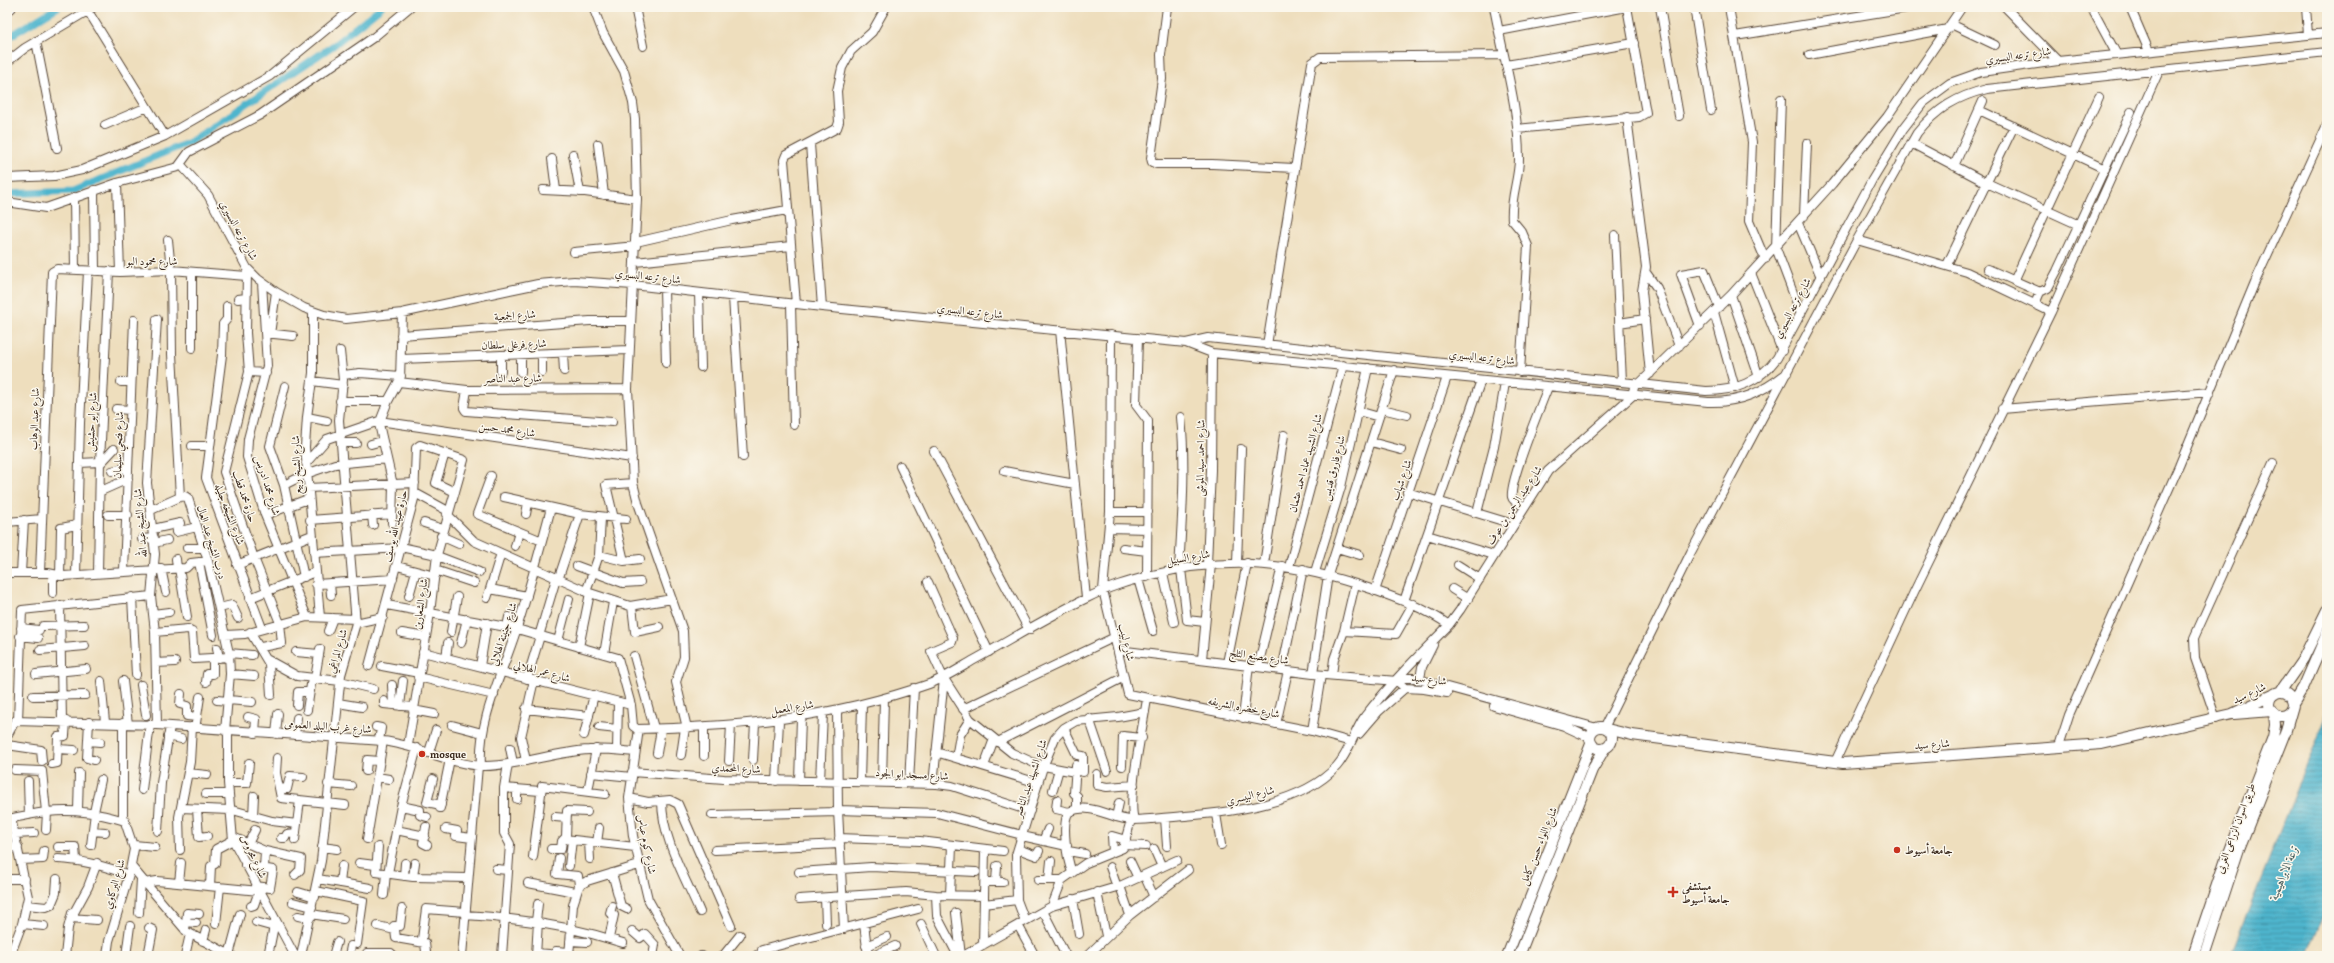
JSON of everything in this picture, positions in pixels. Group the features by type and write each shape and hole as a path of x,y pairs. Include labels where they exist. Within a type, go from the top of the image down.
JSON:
{"main road":[{"path":"2278,693 2288,694 2292,706 2282,715 2273,712 2270,700 2278,693 2305,654 2327,610"},
{"name":"طريق اسوان الزراعى الغربى","path":"2204,956 2239,849 2286,730 2292,706 2304,686 2327,633"},
{"name":"شارع سيد","path":"1603,728 1632,735 1839,763 2102,744 2216,719 2232,714 2278,693"},
{"name":"شارع سيد","path":"2232,714 2273,712"},
{"name":"طريق اسوان الزراعى الغربى","path":"2193,956 2226,858 2273,737 2275,725 2273,712"},
{"path":"1603,728 1612,738 1607,746 1597,748 1591,741 1592,732 1603,728"},
{"name":"شارع سيد","path":"1607,746 1632,735"},
{"name":"شارع اللواء حسن كامل","path":"1509,956 1591,741"},
{"name":"شارع اللواء حسن كامل","path":"1519,956 1592,770 1607,746"}],"street":[{"path":"7,178 54,176 82,170 165,136 275,73 354,7"},
{"path":"7,202 39,208 117,183 181,165 189,152 267,111 374,37 410,7"},
{"path":"593,7 603,33 624,71 633,103 637,199 635,262 628,350 628,389 633,483 638,503 685,640 684,657 676,682 686,728 681,755"},
{"path":"635,7 643,46"},
{"path":"794,425 794,304 784,160 786,155 810,144 837,128 839,122 837,91 842,68 851,51 864,42 872,32 886,7"},
{"path":"1167,7 1161,55 1162,79 1151,158 1152,162 1157,164 1212,164 1294,168"},
{"path":"1494,7 1517,129 1519,159 1512,220 1522,232 1528,246 1520,372"},
{"path":"1499,31 1627,7 1647,110 1642,116 1517,129"},
{"path":"1660,7 1679,116"},
{"path":"1694,7 1711,110"},
{"path":"1729,7 1752,142 1749,221 1765,258"},
{"path":"1735,36 1913,7"},
{"path":"1632,396 1638,383 1650,374 1731,295 1804,216 1887,117 1962,7"},
{"path":"2005,7 2058,61"},
{"path":"2091,7 2117,55"},
{"path":"2130,7 2149,52"},
{"path":"2306,7 2308,35"},
{"path":"7,62 36,41 91,9 165,136"},
{"path":"1809,55 1950,26 1995,45"},
{"name":"شارع ترعه البسيري","path":"1186,343 1208,338 1706,391 1735,388 1759,377 1772,365 1782,351 1872,180 1903,129 1923,103 1950,83 1965,76 1981,72 2058,61 2327,33"},
{"path":"36,41 56,148"},
{"path":"1506,65 1634,43"},
{"path":"1603,728 1691,552 1857,240 1912,143 1924,124 1940,108 1971,92 1987,89 2327,52"},
{"path":"1267,345 1309,70 1315,59 1504,55"},
{"path":"1839,763 1841,752 1853,721 2050,312 2159,71"},
{"path":"2014,280 2099,97"},
{"path":"1781,99 1776,248 1801,314"},
{"path":"1954,166 1983,102"},
{"path":"105,124 147,107"},
{"path":"1979,110 2106,169"},
{"path":"2035,304 2040,292 2050,286 2132,112"},
{"path":"1627,118 1647,274 1642,291 1650,374"},
{"path":"2059,746 2069,715 2210,392 2255,282 2327,125"},
{"path":"1947,265 2014,126"},
{"path":"1804,216 1807,143"},
{"path":"1912,143 1987,183 2078,226"},
{"path":"598,144 604,194"},
{"path":"810,144 822,307"},
{"path":"573,154 580,192"},
{"path":"552,160 556,190"},
{"name":"شارع ترعه البسيري","path":"181,165 208,195 247,268 262,282 276,292 313,312 352,319 402,314 550,283 574,281 633,285 822,307 1186,343 1212,353 1394,370 1632,396 1708,402 1733,401 1756,394 1787,373"},
{"path":"117,183 120,272"},
{"path":"76,575 79,463 92,271 94,190"},
{"path":"543,190 604,194 637,199"},
{"path":"74,197 76,270"},
{"path":"574,252 636,244 732,220 787,210"},
{"path":"1798,223 1821,277"},
{"path":"1615,235 1622,381"},
{"path":"151,510 180,497 172,354 171,270 168,240"},
{"path":"1857,240 1947,265 2050,312"},
{"path":"635,262 791,246"},
{"name":"حارة محمد قطب","path":"247,268 246,333 248,372 224,472 254,558 280,623 282,643 261,648"},
{"name":"شارع محمود البو","path":"57,269 120,272 171,270 192,273 247,276"},
{"name":"شارع عبد الوهاب","path":"40,573 52,275 57,269"},
{"path":"1988,269 2040,292"},
{"path":"1700,326 1681,274 1704,270 1716,310 1735,388"},
{"name":"شارع ابو حشيش","path":"98,573 101,491 100,463 109,271"},
{"path":"192,273 192,348"},
{"path":"1751,273 1782,351"},
{"path":"1647,274 1656,288 1679,346"},
{"name":"شارع محمد ادريس","path":"262,282 267,334 266,373 247,451 248,463 265,515 307,617"},
{"path":"664,289 666,363"},
{"path":"276,292 267,334 293,336"},
{"path":"699,293 701,367"},
{"path":"1731,295 1759,377"},
{"path":"733,297 743,457"},
{"path":"238,299 246,298"},
{"name":"شارع الشيخه جليله","path":"227,306 228,319 223,324 222,355 209,446 206,483 262,628"},
{"name":"شارع الشيخ ربيع","path":"313,312 312,381 307,417 306,474 316,584 321,604 320,617"},
{"path":"392,523 393,485 382,441 379,421 400,379 402,314"},
{"name":"شارع الشيخ عبد الله","path":"142,790 157,707 155,632 151,596 158,568 147,483 156,319"},
{"path":"1619,322 1645,319"},
{"name":"شارع فتحي سليمان","path":"124,571 128,515 128,466 134,320"},
{"name":"شارع الجمعية","path":"401,335 590,321 631,320"},
{"path":"1060,330 1086,598"},
{"name":"شارع لبيب","path":"1111,335 1110,512 1103,590 1127,693 1131,696"},
{"path":"1138,338 1136,405 1148,421 1147,577"},
{"name":"شارع فرغلى سلطان","path":"401,359 628,350"},
{"name":"شارع المراغي","path":"301,956 318,879 340,681 356,621 340,434 340,400 343,385 340,351"},
{"path":"563,353 564,372"},
{"name":"شارع احمد سيد الموشى","path":"1202,659 1209,564 1212,353"},
{"path":"521,354 521,372"},
{"path":"542,354 542,372"},
{"path":"501,355 502,372"},
{"name":"شارع الشهيد عماد احمد عثمان","path":"1258,667 1342,365"},
{"path":"1471,379 1474,367"},
{"name":"شارع فاروق قديس","path":"1315,572 1341,487 1368,368"},
{"path":"1312,731 1328,575 1394,370"},
{"path":"248,372 266,373"},
{"name":"شارع عبد الناصر","path":"342,375 366,374 467,390 628,389"},
{"name":"شارع شهاب","path":"1375,591 1447,376"},
{"path":"1404,601 1481,380"},
{"path":"312,381 343,385"},
{"path":"121,382 131,382"},
{"path":"1476,513 1494,447 1505,383"},
{"path":"285,386 270,442 284,485 304,577"},
{"path":"1524,506 1513,499 1512,495 1521,461 1548,387"},
{"path":"467,390 464,408 466,411 612,422"},
{"path":"2002,410 2210,392"},
{"name":"شارع عبد الرحمن بن عوف","path":"1397,681 1450,625 1468,599 1524,506 1553,465 1632,396"},
{"path":"340,400 388,401"},
{"path":"116,409 130,410"},
{"path":"1382,409 1407,415"},
{"path":"1358,411 1379,417"},
{"path":"307,417 327,420"},
{"path":"1181,417 1185,480 1180,569 1187,620 1205,622"},
{"path":"306,463 324,442 340,434 379,421"},
{"name":"شارع محمد حسن","path":"379,421 632,458"},
{"path":"1264,564 1284,435"},
{"path":"371,444 382,441"},
{"path":"1371,442 1401,450"},
{"path":"341,443 356,443"},
{"name":"حارة عبيد الله يوسف","path":"369,666 387,605 415,493 417,447 420,445 464,460 463,468"},
{"path":"192,446 209,446"},
{"path":"79,463 100,463 114,449"},
{"path":"1237,563 1241,449"},
{"path":"934,451 1029,630"},
{"path":"445,454 436,483 455,492"},
{"path":"284,485 306,474 343,462 387,459"},
{"path":"2216,719 2195,658 2194,638 2273,463"},
{"path":"112,471 128,466"},
{"path":"900,466 989,652"},
{"name":"شارع الشعارين","path":"408,745 418,675 430,613 437,555 448,512 463,468"},
{"path":"1004,471 1075,484"},
{"path":"491,476 477,514 542,541"},
{"path":"101,491 128,479"},
{"path":"308,488 415,483"},
{"path":"624,561 606,485 633,483"},
{"path":"1407,492 1513,524"},
{"path":"415,493 448,512 471,539 588,593 613,602 632,606 672,599"},
{"name":"درب الشيخ عبد العال","path":"180,497 187,497 204,548 225,635 229,655 230,674 227,731"},
{"path":"504,497 601,518 626,519"},
{"path":"265,515 308,499"},
{"path":"526,514 528,503"},
{"name":"شارع جنينة الهلالي","path":"462,956 482,733 517,629 551,508"},
{"path":"1110,512 1148,512"},
{"path":"310,520 347,516 392,514"},
{"path":"526,761 521,737 539,636 580,514"},
{"path":"108,515 128,515"},
{"path":"372,515 373,525"},
{"path":"579,647 588,593 599,555 601,518"},
{"path":"7,522 42,519"},
{"path":"21,573 24,520"},
{"path":"153,529 180,523"},
{"path":"424,523 459,544"},
{"path":"53,593 60,529 62,527 77,525"},
{"path":"176,532 197,527"},
{"path":"1109,528 1148,529"},
{"path":"515,546 519,532"},
{"path":"238,565 312,535"},
{"path":"1428,535 1494,555"},
{"path":"142,539 167,540"},
{"path":"188,548 204,548"},
{"path":"314,552 401,548 437,555 479,572"},
{"path":"1123,548 1148,551"},
{"path":"1337,548 1360,555"},
{"path":"487,598 501,553"},
{"path":"599,555 624,561 640,559"},
{"path":"176,559 187,617"},
{"path":"7,573 76,575 158,568 187,568 190,563 208,561"},
{"path":"199,562 213,635"},
{"path":"1227,663 1247,563"},
{"name":"شارع السبيل","path":"943,678 1103,590 1138,579 1209,564 1264,564 1303,569 1328,575 1413,604 1450,625"},
{"path":"1458,565 1480,579"},
{"path":"397,566 416,571 435,573 474,583"},
{"path":"577,566 623,582 640,582"},
{"path":"158,568 167,590"},
{"path":"1276,724 1303,569"},
{"path":"409,596 416,571"},
{"path":"250,598 315,572"},
{"path":"1163,573 1174,622"},
{"path":"316,584 393,579"},
{"path":"1138,579 1153,631"},
{"path":"928,582 953,638 952,642 931,651 943,678 970,719 1015,754 1043,767 1059,769 1077,768"},
{"path":"330,583 331,595"},
{"path":"1332,675 1334,659 1344,631 1355,584"},
{"path":"490,589 527,596"},
{"path":"1452,590 1468,599"},
{"path":"7,736 17,721 21,612 24,609 151,596"},
{"path":"450,632 457,597"},
{"path":"132,598 136,675"},
{"path":"558,641 569,599"},
{"path":"604,654 613,602"},
{"path":"1344,631 1396,634 1413,604"},
{"path":"52,764 57,763 58,737 65,736 61,672 60,605"},
{"path":"219,608 232,605 238,618"},
{"path":"387,605 517,629 618,659 631,705 633,726 639,729"},
{"path":"632,606 635,632 658,627"},
{"path":"153,614 169,612"},
{"path":"225,635 250,632 307,617 356,621 383,618"},
{"path":"507,627 509,617"},
{"path":"328,630 333,618"},
{"path":"461,643 467,619"},
{"path":"480,666 488,623"},
{"path":"20,632 40,632 61,626 84,625"},
{"path":"155,632 190,630 194,659 216,658 229,655 252,655"},
{"path":"250,632 261,648 267,664 273,693"},
{"path":"402,633 426,637"},
{"name":"شارع عبد الرحمن بن عوف","path":"1420,679 1425,662 1440,634"},
{"path":"963,709 1115,637"},
{"path":"446,658 448,643"},
{"path":"40,650 85,646"},
{"path":"206,682 207,674 213,674 218,648"},
{"name":"شارع مصنع الثلج","path":"1118,650 1202,659 1285,671 1397,681"},
{"path":"296,652 320,652 309,692 307,710"},
{"name":"شارع عمر الهلالي","path":"423,652 631,705"},
{"path":"634,656 657,728 657,753"},
{"path":"156,663 173,662 172,671"},
{"path":"267,664 294,675 340,681 373,689"},
{"path":"1242,718 1249,665"},
{"path":"382,666 494,695"},
{"path":"36,674 86,669"},
{"path":"230,674 248,673"},
{"path":"984,766 996,740 1124,677"},
{"name":"شارع سيد","path":"1591,741 1564,726 1441,691 1405,688 1397,681 1407,677 1420,679 1603,728"},
{"path":"933,784 943,678"},
{"name":"شارع المعمل","path":"639,729 704,727 801,718 862,705 943,678"},
{"path":"101,681 105,722"},
{"name":"شارع البركاوي","path":"107,956 109,941 129,875 134,845 125,821 125,723 123,681"},
{"path":"397,706 403,681"},
{"name":"شارع البيسري","path":"1073,810 1094,809 1116,817 1133,820 1216,814 1255,806 1307,787 1337,766 1352,742 1364,718 1397,681"},
{"path":"141,685 146,715"},
{"path":"392,685 397,706"},
{"path":"909,783 914,688"},
{"name":"شارع البيسري","path":"1352,742 1379,711 1405,688"},
{"path":"297,704 298,692 309,692"},
{"path":"181,694 180,704 187,706 187,716 197,717"},
{"path":"33,696 85,695"},
{"path":"584,735 594,695"},
{"path":"180,850 181,808 200,696"},
{"name":"شارع خضره الشريفه","path":"1131,696 1312,731 1352,742"},
{"path":"882,782 884,698"},
{"path":"217,700 252,702"},
{"path":"1052,906 1062,880 1086,863 1113,852 1125,843 1133,820 1132,805 1134,785 1147,700"},
{"path":"384,701 384,704 413,708 434,714"},
{"path":"616,750 618,702"},
{"path":"338,703 362,707"},
{"path":"860,782 862,705"},
{"path":"144,706 157,707"},
{"path":"526,709 588,716"},
{"path":"837,710 838,811 844,929"},
{"name":"شارع الشهيد عبد الناصر","path":"1035,956 1022,923 1017,900 1016,861 1022,835 1043,767 1055,738 1064,728 1076,721 1089,718 1118,717 1145,712"},
{"path":"820,781 823,713"},
{"path":"276,734 278,714"},
{"path":"7,717 17,721"},
{"path":"248,717 256,719 255,733"},
{"path":"295,735 297,718"},
{"path":"799,781 801,718"},
{"path":"1089,718 1107,771"},
{"path":"956,758 960,735 970,719"},
{"name":"شارع غرب البلد العمومى","path":"17,721 125,723 381,741 408,745 450,759 480,766 526,761 596,749 635,752"},
{"path":"776,781 779,721"},
{"path":"89,722 87,758 94,760"},
{"path":"753,760 755,723"},
{"path":"452,725 482,733"},
{"path":"729,761 731,725"},
{"path":"158,831 161,783 170,726"},
{"path":"367,839 380,761 381,728 376,727"},
{"path":"599,727 617,729"},
{"path":"704,727 704,756"},
{"path":"1064,728 1077,755 1083,756 1077,768 1074,793 1077,796 1073,810 1065,821 1067,848 1072,872"},
{"name":"شارع كوم عباس","path":"639,729 629,798 635,847 648,899 680,956"},
{"path":"429,752 436,730"},
{"name":"شارع محروس","path":"227,731 228,794 233,839 274,924 295,956"},
{"path":"168,736 181,739"},
{"path":"1122,766 1123,736 1142,738"},
{"path":"88,741 100,742"},
{"path":"7,745 41,750 42,761"},
{"path":"384,895 401,806 416,748"},
{"path":"502,956 510,842 505,836 504,788 511,763 510,748"},
{"path":"58,749 74,750"},
{"path":"588,791 596,749"},
{"path":"936,752 1038,783"},
{"path":"277,758 274,778 279,788 280,798 346,805"},
{"path":"433,779 427,802 441,806 450,759"},
{"path":"366,771 367,760 380,761"},
{"path":"228,783 247,783 249,763"},
{"path":"1053,790 1059,769"},
{"path":"15,770 42,771 46,812 46,830"},
{"path":"78,810 79,773"},
{"path":"188,773 207,776"},
{"name":"شارع المحمدي","path":"591,773 776,781 838,781"},
{"path":"1097,774 1097,785 1108,787 1134,785"},
{"path":"279,788 287,788 290,776 303,777"},
{"path":"377,777 389,779"},
{"path":"91,845 101,780"},
{"path":"28,781 29,815"},
{"name":"شارع مسجد ابو الجود","path":"838,781 952,786 1030,811"},
{"path":"328,784 351,786"},
{"path":"533,857 540,790 544,785 605,794"},
{"path":"504,788 540,790"},
{"path":"517,799 518,789"},
{"path":"206,794 228,794"},
{"path":"253,816 254,796"},
{"path":"629,798 648,802 670,800 678,804 731,926"},
{"path":"281,838 285,838 287,834 295,837 300,800"},
{"path":"1057,800 1056,809 1073,810"},
{"path":"662,801 663,820 668,837 700,912"},
{"path":"1116,817 1119,803"},
{"path":"401,806 420,810 420,815 427,817"},
{"path":"181,808 230,810 272,821 297,824"},
{"path":"197,809 199,837 207,836"},
{"path":"10,956 22,924 28,897 15,834 9,818 46,812 78,810 95,812 125,821"},
{"path":"569,866 566,818 568,810 587,812"},
{"path":"712,815 838,811 937,813 1067,848 1086,850 1086,863"},
{"path":"1216,814 1221,845"},
{"path":"555,817 566,818"},
{"path":"1165,818 1167,846"},
{"path":"590,859 598,828"},
{"path":"1043,841 1048,829"},
{"path":"248,844 255,830"},
{"path":"396,830 425,832 423,843 427,845"},
{"path":"446,830 457,831 456,836 472,838"},
{"path":"93,831 105,832"},
{"path":"15,834 34,834"},
{"path":"1113,852 1112,836 1125,843 1150,848 1162,867"},
{"path":"210,886 211,866 215,864 216,849 233,839 265,850 301,859 300,870 295,875"},
{"path":"551,848 560,849 562,841 568,840 635,847"},
{"path":"715,850 839,841 920,841 1004,851"},
{"path":"134,845 155,847"},
{"path":"950,895 952,845"},
{"path":"7,848 18,847"},
{"path":"58,847 75,847 76,859"},
{"path":"322,847 337,849"},
{"path":"378,847 375,871 413,877 468,878"},
{"path":"983,945 985,849"},
{"path":"1018,849 1036,856 1039,851"},
{"path":"21,860 43,859 44,850"},
{"path":"264,868 265,850"},
{"path":"538,904 536,954 553,952 569,954 571,927 579,877 558,875 553,872 559,858"},
{"path":"58,859 76,859 97,863 129,875"},
{"path":"961,956 1052,906 1118,886 1177,860"},
{"path":"1049,880 1051,861"},
{"path":"1130,861 1154,897"},
{"path":"359,862 375,865"},
{"path":"71,918 88,887 97,863"},
{"path":"179,883 181,863"},
{"path":"404,876 405,863"},
{"path":"413,877 415,863"},
{"path":"143,881 179,883 190,887 210,886 258,889 271,888 273,870 245,865"},
{"path":"528,883 577,889 612,873 639,865"},
{"path":"131,866 187,928 203,941 228,955 240,914"},
{"path":"340,883 342,866"},
{"path":"984,882 1000,882 997,866"},
{"path":"1110,866 1130,915"},
{"path":"799,872 871,867 976,872"},
{"path":"496,869 508,870"},
{"path":"1087,956 1106,936 1130,915 1188,870"},
{"path":"612,873 621,906 627,909"},
{"path":"7,880 25,879"},
{"path":"27,905 46,907 51,905 56,893 57,879"},
{"path":"318,879 370,888"},
{"path":"1038,880 1062,880"},
{"path":"139,913 143,881"},
{"path":"216,924 222,911 220,887"},
{"path":"251,906 254,905 258,889"},
{"path":"298,892 363,901 354,945 349,956"},
{"path":"799,899 906,892 950,895 984,900 1017,900"},
{"path":"1097,892 1106,936"},
{"path":"936,895 937,916 961,956"},
{"path":"825,898 826,924"},
{"path":"1073,899 1078,934"},
{"path":"65,956 71,918 79,902"},
{"path":"293,902 311,913 343,919"},
{"path":"609,938 614,915 610,913 612,906"},
{"path":"402,909 400,926 394,926 396,938 426,944 426,952"},
{"path":"419,942 422,939 426,909 537,921 571,927 623,942"},
{"path":"758,954 918,909"},
{"path":"1043,911 1066,956"},
{"path":"185,956 187,913 200,914"},
{"path":"298,916 311,913"},
{"path":"956,913 961,956"},
{"path":"71,918 97,920"},
{"path":"256,922 274,924 268,956"},
{"path":"187,928 196,923"},
{"path":"22,924 44,926"},
{"path":"864,924 868,956"},
{"path":"921,924 936,956"},
{"path":"126,956 130,926"},
{"path":"378,926 394,930"},
{"path":"148,956 153,930 149,928"},
{"path":"203,941 206,930"},
{"path":"632,930 640,938 646,934 655,945 653,956"},
{"path":"723,956 740,935"},
{"path":"866,946 887,937"},
{"path":"570,941 587,942"},
{"path":"334,956 337,942"},
{"path":"873,956 895,946"},
{"path":"366,953 391,953 394,956"}],"water":[{"name":"ترعة الابراهيمية","path":"2327,715 2327,905 2307,956 2230,956"}],"waterway":[{"path":"7,38 58,7"},
{"path":"7,194 73,191 190,142 334,45 381,7"}],"place":[{"name":"mosque","path":"422,754"},
{"name":"جامعة أسيوط","path":"1897,850"},
{"name":"مستشفی جامعة أسيوط","path":"1673,892"}]}
